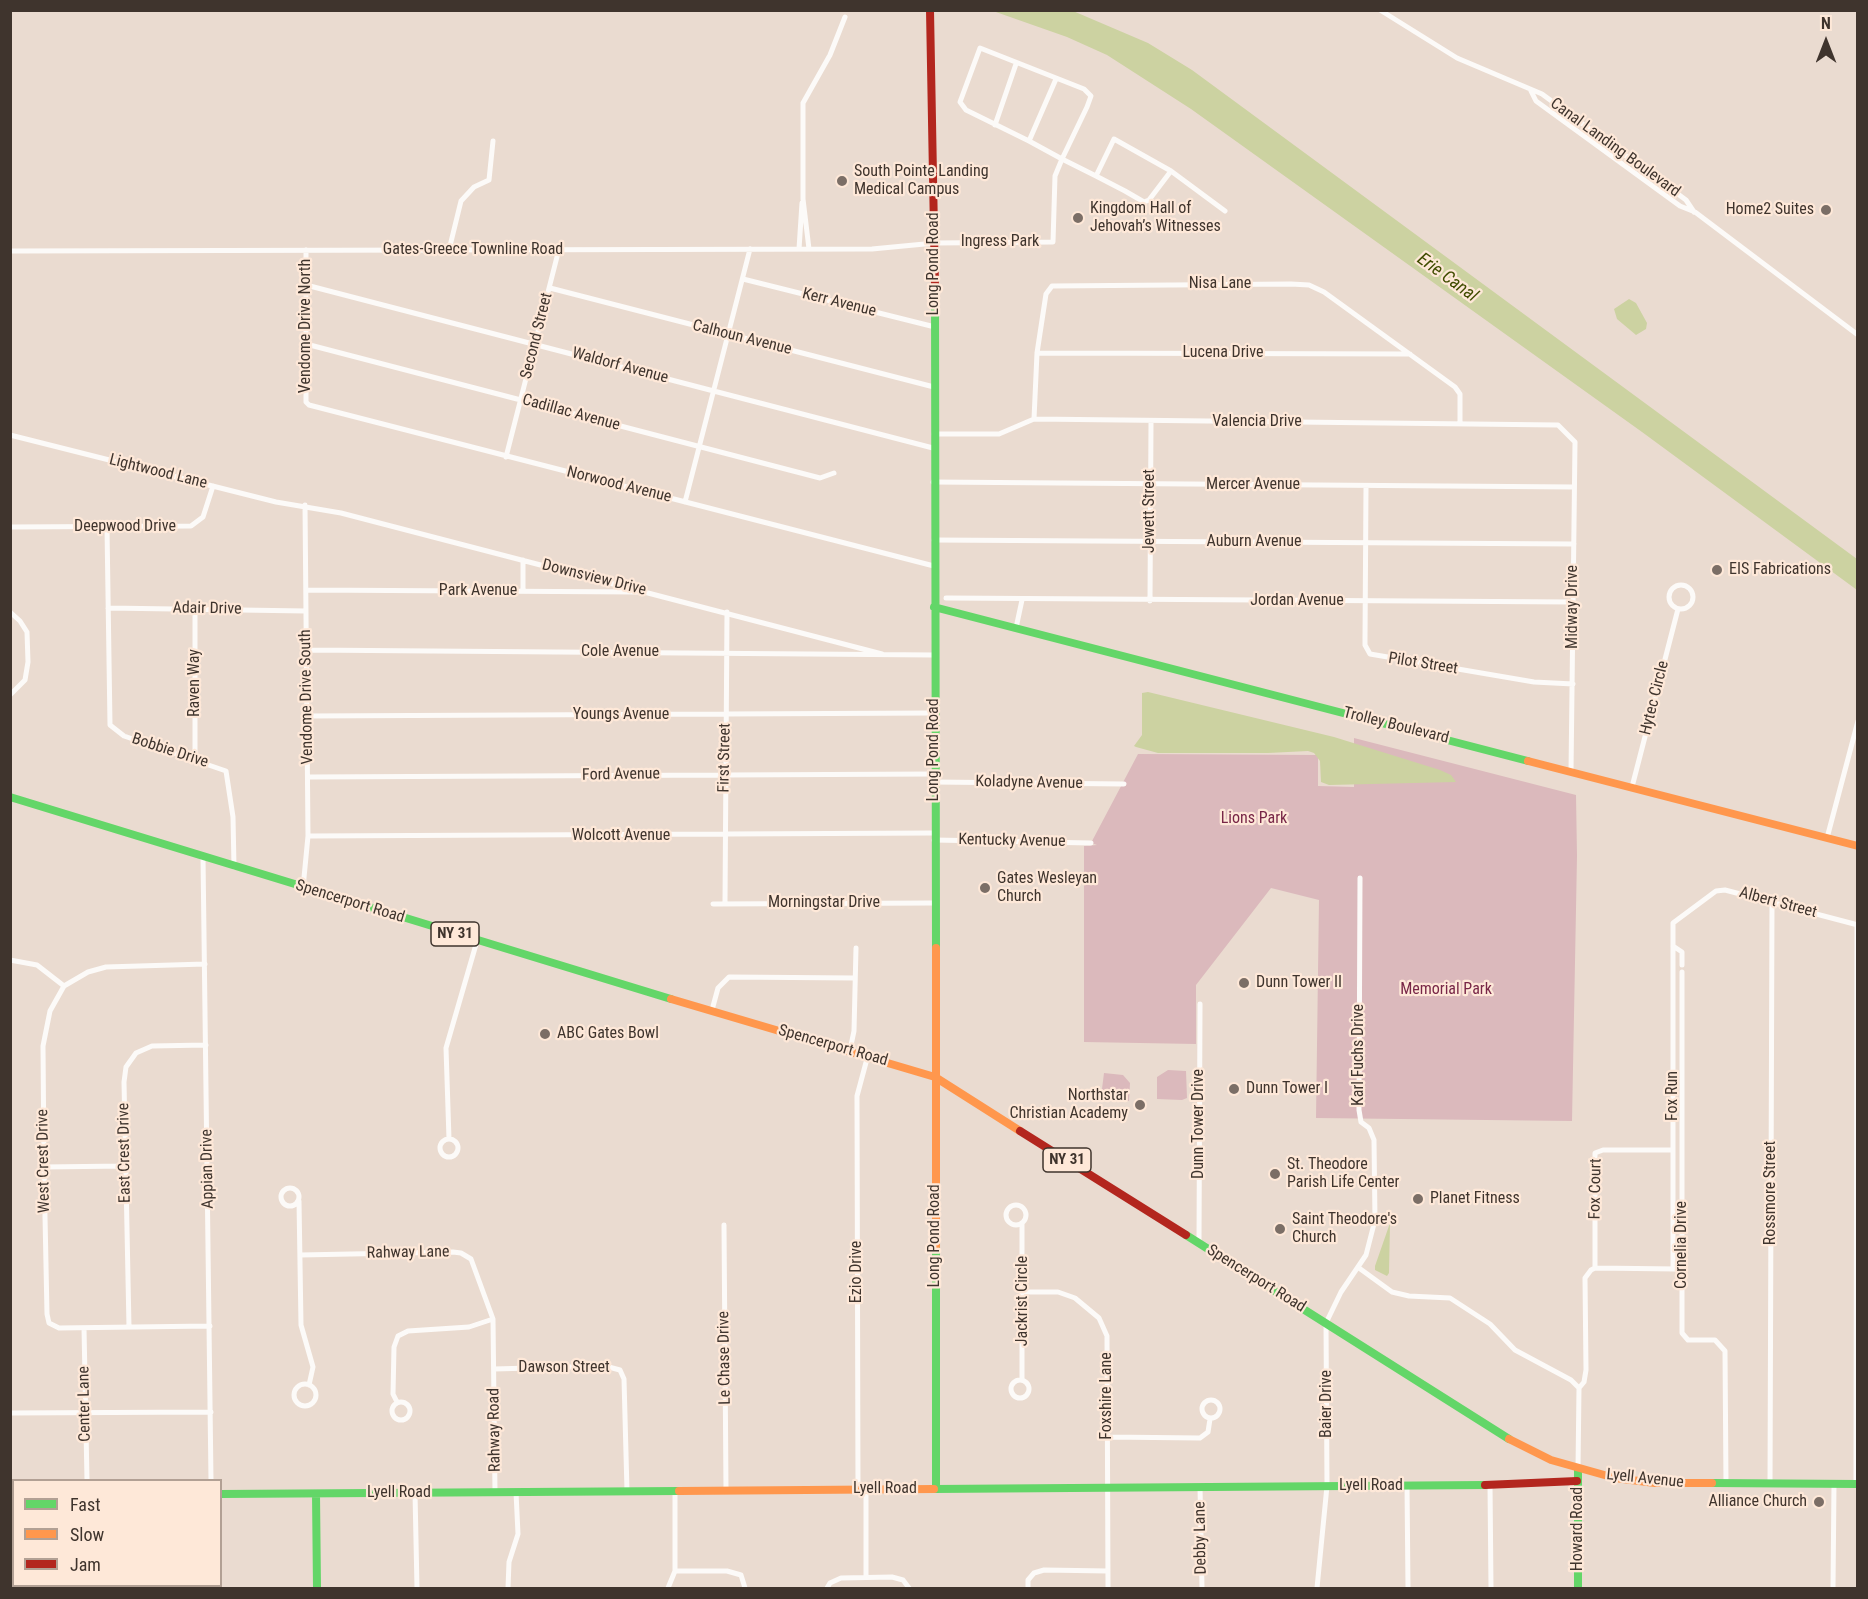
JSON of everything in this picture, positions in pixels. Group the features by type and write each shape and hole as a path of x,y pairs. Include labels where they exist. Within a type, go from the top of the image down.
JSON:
{"main road":[{"name":"Long Pond Road","path":"930,10 934,243 936,1489"},
{"name":"Trolley Boulevard","path":"934,607 1857,846"},
{"name":"Spencerport Road","path":"10,796 477,941 868,1055 935,1077 1515,1443 1535,1454 1578,1469"},
{"name":"Lyell Avenue","path":"1578,1469 1649,1483 1857,1484"},
{"name":"Howard Road","path":"1578,1469 1578,1588"},
{"name":"Lyell Road","path":"222,1494 1490,1485 1577,1481"},
{"name":"Lyell Road","path":"1550,1483 1565,1486 1577,1496"},
{"path":"316,1494 317,1588"}],"street":[{"name":"Canal Landing Boulevard","path":"1380,10 1457,58 1530,91 1542,94 1686,200 1695,212 1857,335"},
{"path":"799,249 803,199 803,103 830,55 845,17"},
{"path":"1062,159 1090,96 1084,89 980,48 963,94 961,106 995,125 1144,202 1149,201 1171,171"},
{"path":"995,125 1016,64"},
{"path":"1029,141 1056,78"},
{"path":"1096,176 1114,139 1171,171 1225,211"},
{"path":"448,250 461,201 474,187 489,180 493,141"},
{"name":"Ingress Park","path":"934,243 1053,242 1055,176 1062,159"},
{"path":"803,199 809,249"},
{"name":"Gates-Greece Townline Road","path":"10,251 872,249 934,243"},
{"name":"Second Street","path":"506,457 559,249"},
{"path":"685,502 750,249"},
{"name":"Vendome Drive North","path":"306,250 306,402"},
{"name":"Kerr Avenue","path":"743,279 934,327"},
{"name":"Nisa Lane","path":"1034,419 1037,353 1046,294 1052,286 1291,284 1309,285 1324,292 1410,354 1460,394 1460,422"},
{"name":"Waldorf Avenue","path":"306,285 933,448"},
{"name":"Calhoun Avenue","path":"549,288 934,387"},
{"name":"Cadillac Avenue","path":"306,344 820,478 834,473"},
{"name":"Lucena Drive","path":"1037,353 1410,354"},
{"name":"Norwood Avenue","path":"306,402 506,457 933,566"},
{"name":"Valencia Drive","path":"934,434 999,434 1034,419 1551,423 1565,429 1575,442"},
{"name":"Jewett Street","path":"1150,601 1151,421"},
{"name":"Lightwood Lane","path":"10,435 276,502 306,505"},
{"name":"Midway Drive","path":"1571,772 1575,442"},
{"name":"Mercer Avenue","path":"933,482 1574,487"},
{"name":"Deepwood Drive","path":"10,527 191,526 204,517 213,486"},
{"name":"Pilot Street","path":"1366,486 1365,645 1374,656 1534,682 1573,684"},
{"name":"Downsview Drive","path":"306,505 650,592 882,654"},
{"name":"Vendome Drive South","path":"303,888 308,836 306,505"},
{"name":"Bobbie Drive","path":"107,528 110,725 124,736 226,771 233,817 234,867"},
{"name":"Auburn Avenue","path":"933,540 1574,544"},
{"path":"523,560 523,591"},
{"name":"Hytec Circle","path":"1685,585 1693,593 1693,601 1686,609 1678,609 1671,605 1669,593 1674,587 1685,585"},
{"name":"Park Avenue","path":"307,590 650,592"},
{"name":"Jordan Avenue","path":"946,598 1573,602"},
{"path":"1016,628 1022,600"},
{"name":"Adair Drive","path":"108,608 306,611"},
{"name":"Raven Way","path":"195,608 195,759"},
{"name":"Hytec Circle","path":"1632,788 1678,609"},
{"path":"10,612 27,632 28,662 25,680 10,694"},
{"name":"First Street","path":"725,903 727,612"},
{"name":"Cole Avenue","path":"307,650 726,651 934,655"},
{"name":"Youngs Avenue","path":"308,716 934,713"},
{"path":"1827,838 1857,721"},
{"name":"Ford Avenue","path":"308,777 725,774 934,778"},
{"name":"Koladyne Avenue","path":"934,778 1125,784"},
{"name":"Wolcott Avenue","path":"308,836 934,836"},
{"name":"Kentucky Avenue","path":"934,836 1090,843"},
{"name":"Appian Drive","path":"203,857 211,1479"},
{"name":"Karl Fuchs Drive","path":"1326,1323 1341,1292 1359,1268 1370,1245 1375,1209 1374,1140 1359,1115 1360,878"},
{"name":"Albert Street","path":"1673,923 1720,890 1772,901 1857,925"},
{"name":"Rossmore Street","path":"1770,1484 1772,901"},
{"name":"Morningstar Drive","path":"713,904 934,903"},
{"name":"Fox Run","path":"1673,923 1673,1269"},
{"path":"1857,925 1857,1484"},
{"path":"449,1139 446,1048 477,941"},
{"path":"1673,946 1682,952 1682,965"},
{"path":"850,1050 854,1031 856,948"},
{"path":"10,960 37,965 64,986 88,972 106,967 205,964"},
{"name":"Cornelia Drive","path":"1682,972 1682,1333 1688,1340 1715,1341 1725,1351 1726,1484"},
{"path":"712,1010 718,988 729,977 855,978"},
{"name":"West Crest Drive","path":"64,986 50,1011 43,1046 47,1319 53,1326 84,1328 210,1326"},
{"name":"Dunn Tower Drive","path":"1199,1243 1200,1004"},
{"name":"East Crest Drive","path":"129,1327 124,1082 129,1060 136,1053 152,1046 206,1045"},
{"name":"Ezio Drive","path":"866,1577 862,1489 856,1096 868,1055"},
{"name":"Fox Court","path":"1596,1268 1595,1153 1603,1150 1673,1150"},
{"path":"44,1167 126,1166"},
{"path":"299,1201 301,1325 313,1367 309,1385"},
{"name":"Jackrist Circle","path":"1022,1223 1022,1380"},
{"name":"Le Chase Drive","path":"724,1225 726,1491"},
{"name":"Rahway Lane","path":"300,1255 461,1252 474,1263 493,1319 494,1369"},
{"path":"1359,1268 1392,1292 1409,1296 1450,1298 1490,1324 1515,1350 1571,1380 1579,1388"},
{"path":"1578,1469 1579,1388 1585,1376 1585,1278 1591,1269 1596,1268 1682,1269"},
{"name":"Foxshire Lane","path":"1023,1292 1067,1294 1083,1303 1099,1318 1107,1345 1108,1588"},
{"path":"397,1402 393,1394 394,1347 398,1336 408,1331 469,1327 493,1319"},
{"name":"Baier Drive","path":"1317,1588 1327,1486 1326,1323"},
{"name":"Center Lane","path":"84,1328 87,1479"},
{"name":"Dawson Street","path":"494,1369 605,1366 620,1370 624,1379 627,1491"},
{"name":"Rahway Road","path":"494,1369 495,1492"},
{"path":"309,1385 315,1389 317,1396 311,1406 304,1407 297,1404 294,1393 298,1386 309,1385"},
{"path":"10,1413 211,1412"},
{"path":"1107,1437 1200,1438 1208,1432 1210,1419"},
{"path":"1833,1588 1834,1484"},
{"path":"1407,1485 1408,1588"},
{"path":"1490,1485 1491,1588"},
{"name":"Debby Lane","path":"1200,1487 1202,1588"},
{"path":"668,1588 675,1571 675,1491"},
{"path":"508,1588 509,1562 518,1534 516,1492"},
{"path":"415,1493 417,1588"},
{"path":"1028,1588 1028,1580 1034,1573 1044,1570 1108,1571"},
{"path":"675,1571 735,1572 741,1575 745,1588"},
{"path":"827,1588 835,1579 866,1577 898,1578 909,1588"}],"green space":[{"path":"1354,738 1576,795 1572,1121 1316,1118 1319,900 1271,888 1196,985 1196,1044 1084,1042 1084,846 1097,845 1091,843 1138,754 1318,755 1318,786 1354,787"},
{"path":"1168,1070 1186,1071 1187,1098 1182,1100 1157,1099 1157,1077"},
{"path":"1104,1073 1123,1075 1130,1083 1129,1101 1104,1100 1101,1097"}],"water":[{"name":"Erie Canal","path":"993,11 1073,11 1148,43 1192,70 1857,559 1857,590 1642,432 1191,109 1107,55 1067,37"},
{"path":"1629,299 1636,303 1647,323 1646,329 1636,335 1617,319 1614,309"},
{"path":"1148,692 1334,737 1440,770 1451,775 1456,782 1329,785 1321,782 1320,761 1314,753 1308,751 1158,753 1136,747 1134,746 1142,735 1142,693"},
{"path":"1390,1223 1389,1273 1387,1276 1375,1270 1375,1266"}],"traffic: fast":[{"path":"935,287 936,948"},
{"path":"934,607 1528,761"},
{"path":"10,797 671,999"},
{"path":"1186,1235 1509,1439"},
{"path":"936,1246 936,1489"},
{"path":"1578,1469 1578,1588"},
{"path":"1712,1483 1858,1484"},
{"path":"934,1489 1485,1485"},
{"path":"222,1494 679,1491"},
{"path":"316,1494 317,1588"}],"traffic: slow":[{"path":"1528,761 1858,846"},
{"path":"936,948 936,1246"},
{"path":"671,999 935,1077 1020,1131"},
{"path":"1509,1439 1551,1460 1615,1478 1655,1483 1712,1483"},
{"path":"679,1491 934,1489"}],"traffic: jam":[{"path":"930,10 935,287"},
{"path":"1020,1131 1186,1235"},
{"path":"1485,1485 1577,1481"}],"place":[{"name":"South Pointe Landing Medical Campus","path":"842,181"},
{"name":"Home2 Suites","path":"1826,210"},
{"name":"Kingdom Hall of Jehovah’s Witnesses","path":"1078,218"},
{"name":"EIS Fabrications","path":"1717,570"},
{"name":"Gates Wesleyan Church","path":"985,888"},
{"name":"Dunn Tower II","path":"1244,983"},
{"name":"ABC Gates Bowl","path":"545,1034"},
{"name":"Dunn Tower I","path":"1234,1089"},
{"name":"Northstar Christian Academy","path":"1140,1105"},
{"name":"St. Theodore Parish Life Center","path":"1275,1174"},
{"name":"Planet Fitness","path":"1418,1199"},
{"name":"Saint Theodore's Church","path":"1280,1229"},
{"name":"Alliance Church","path":"1819,1502"}],"park label":[{"name":"Lions Park","path":"1254,819"},
{"name":"Memorial Park","path":"1446,990"}]}
